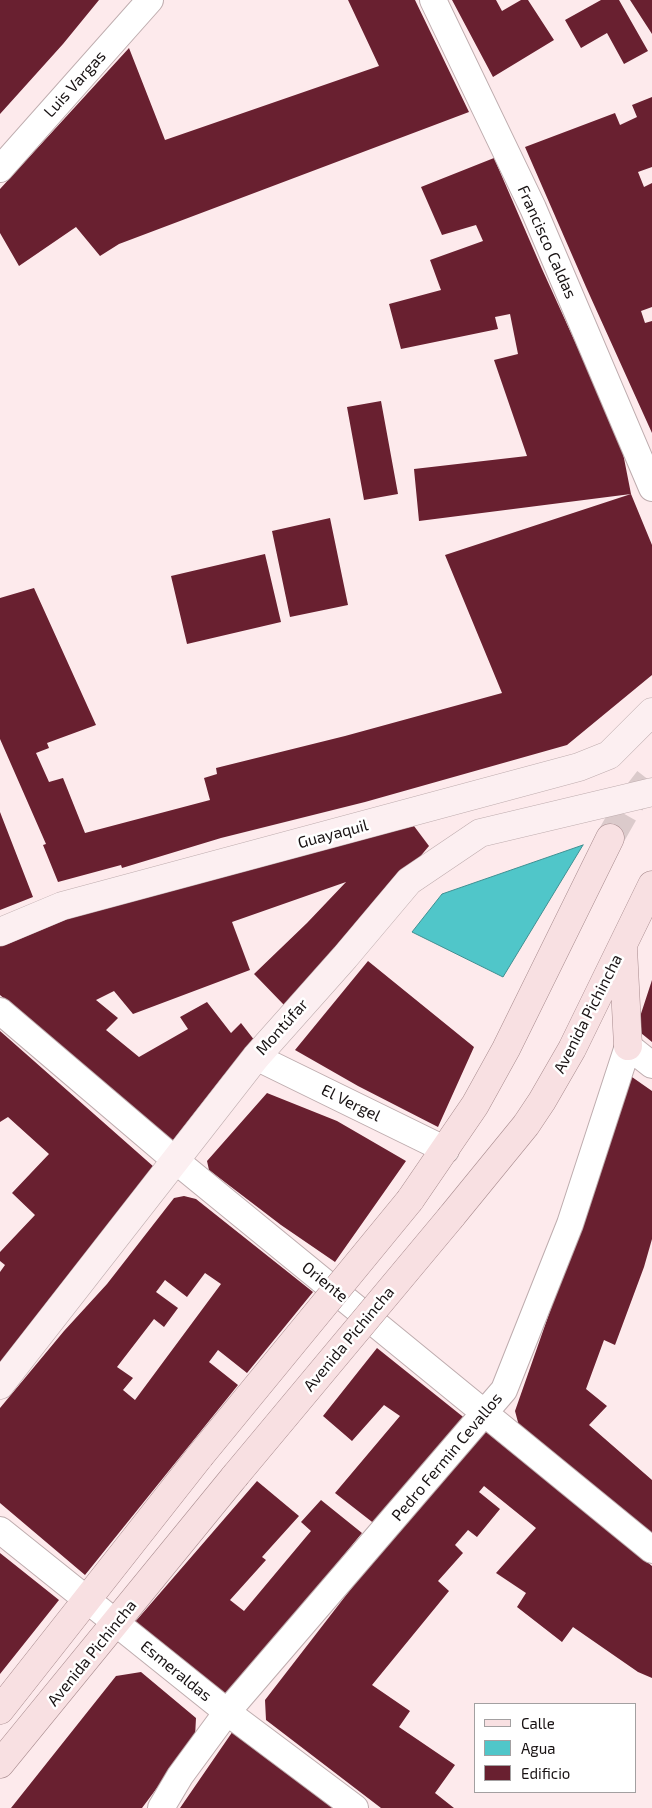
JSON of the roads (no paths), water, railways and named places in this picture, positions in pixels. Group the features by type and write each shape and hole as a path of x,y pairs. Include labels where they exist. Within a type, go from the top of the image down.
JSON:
{"main road":[{"path":"0,1710 200,1456 410,1200 446,1150 475,1105 506,1049 610,838"},
{"name":"Avenida Pichincha","path":"0,1764 117,1623 235,1476 526,1125 572,1049 652,885"},
{"path":"623,947 628,1046"}],"street":[{"name":"Luis Vargas","path":"0,169 150,0"},
{"name":"Francisco Caldas","path":"433,0 534,208 652,488"},
{"name":"Guayaquil","path":"0,932 62,906 578,768 609,755 652,712"},
{"name":"Montúfar","path":"0,1385 256,1057 345,957 409,881 480,834 652,792"},
{"name":"Oriente","path":"0,1011 175,1160 652,1550"},
{"path":"628,1046 652,1065"},
{"name":"Pedro Fermin Cevallos","path":"161,1808 180,1776 227,1712 504,1390 570,1224 628,1046"},
{"name":"El Vergel","path":"256,1057 446,1150"},
{"name":"Esmeraldas","path":"0,1530 227,1712 354,1808"}],"water":[{"path":"583,845 503,977 412,932 442,894"}],"tunnel":[{"path":"610,838 628,806 652,775"}]}
